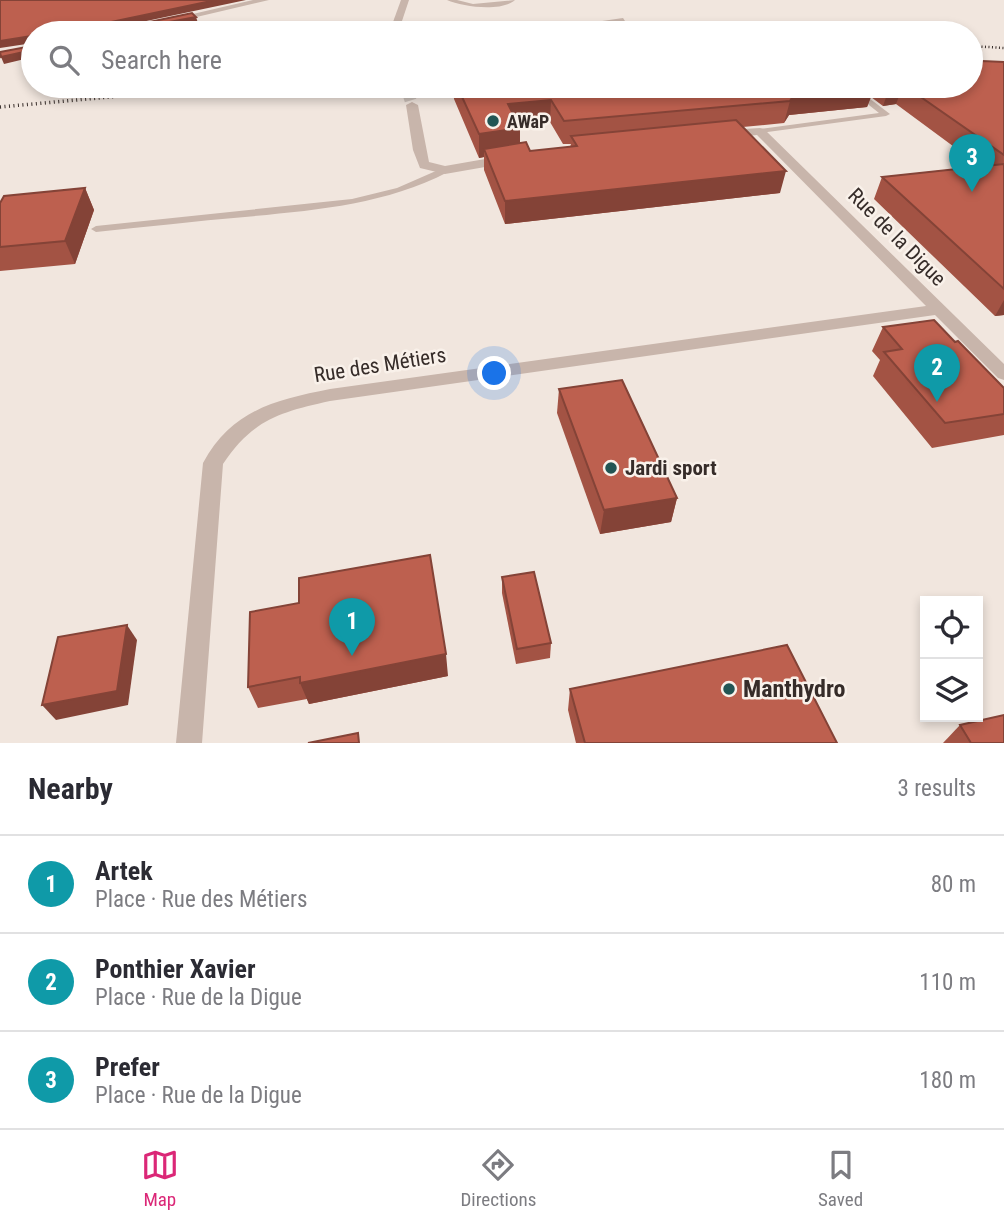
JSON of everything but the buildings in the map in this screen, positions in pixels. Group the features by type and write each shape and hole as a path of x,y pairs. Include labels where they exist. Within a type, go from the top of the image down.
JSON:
{"street":[{"path":"161,21 189,12 265,0"},
{"path":"397,21 405,0"},
{"path":"412,105 417,120 415,137 424,165 445,170 525,156"},
{"path":"708,136 760,131"},
{"name":"Rue de la Digue","path":"760,131 1004,374"},
{"name":"Rue des Métiers","path":"189,743 214,463 229,438 250,420 275,406 330,395 939,309"}],"lane":[{"path":"450,0 473,5 512,0"},
{"path":"614,21 622,20"},
{"path":"760,131 886,114 865,98"},
{"path":"96,229 323,206 392,191 428,180 445,170"}],"tunnel":[{"path":"410,98 412,105"}],"railway":[{"path":"983,47 1004,48"},
{"path":"0,107 98,98"}],"place":[{"name":"AWaP","path":"493,121"},
{"name":"Prefer","path":"972,192"},
{"name":"Ponthier Xavier","path":"937,402"},
{"name":"Jardi sport","path":"611,468"},
{"name":"Artek","path":"352,656"},
{"name":"Manthydro","path":"729,689"}]}
